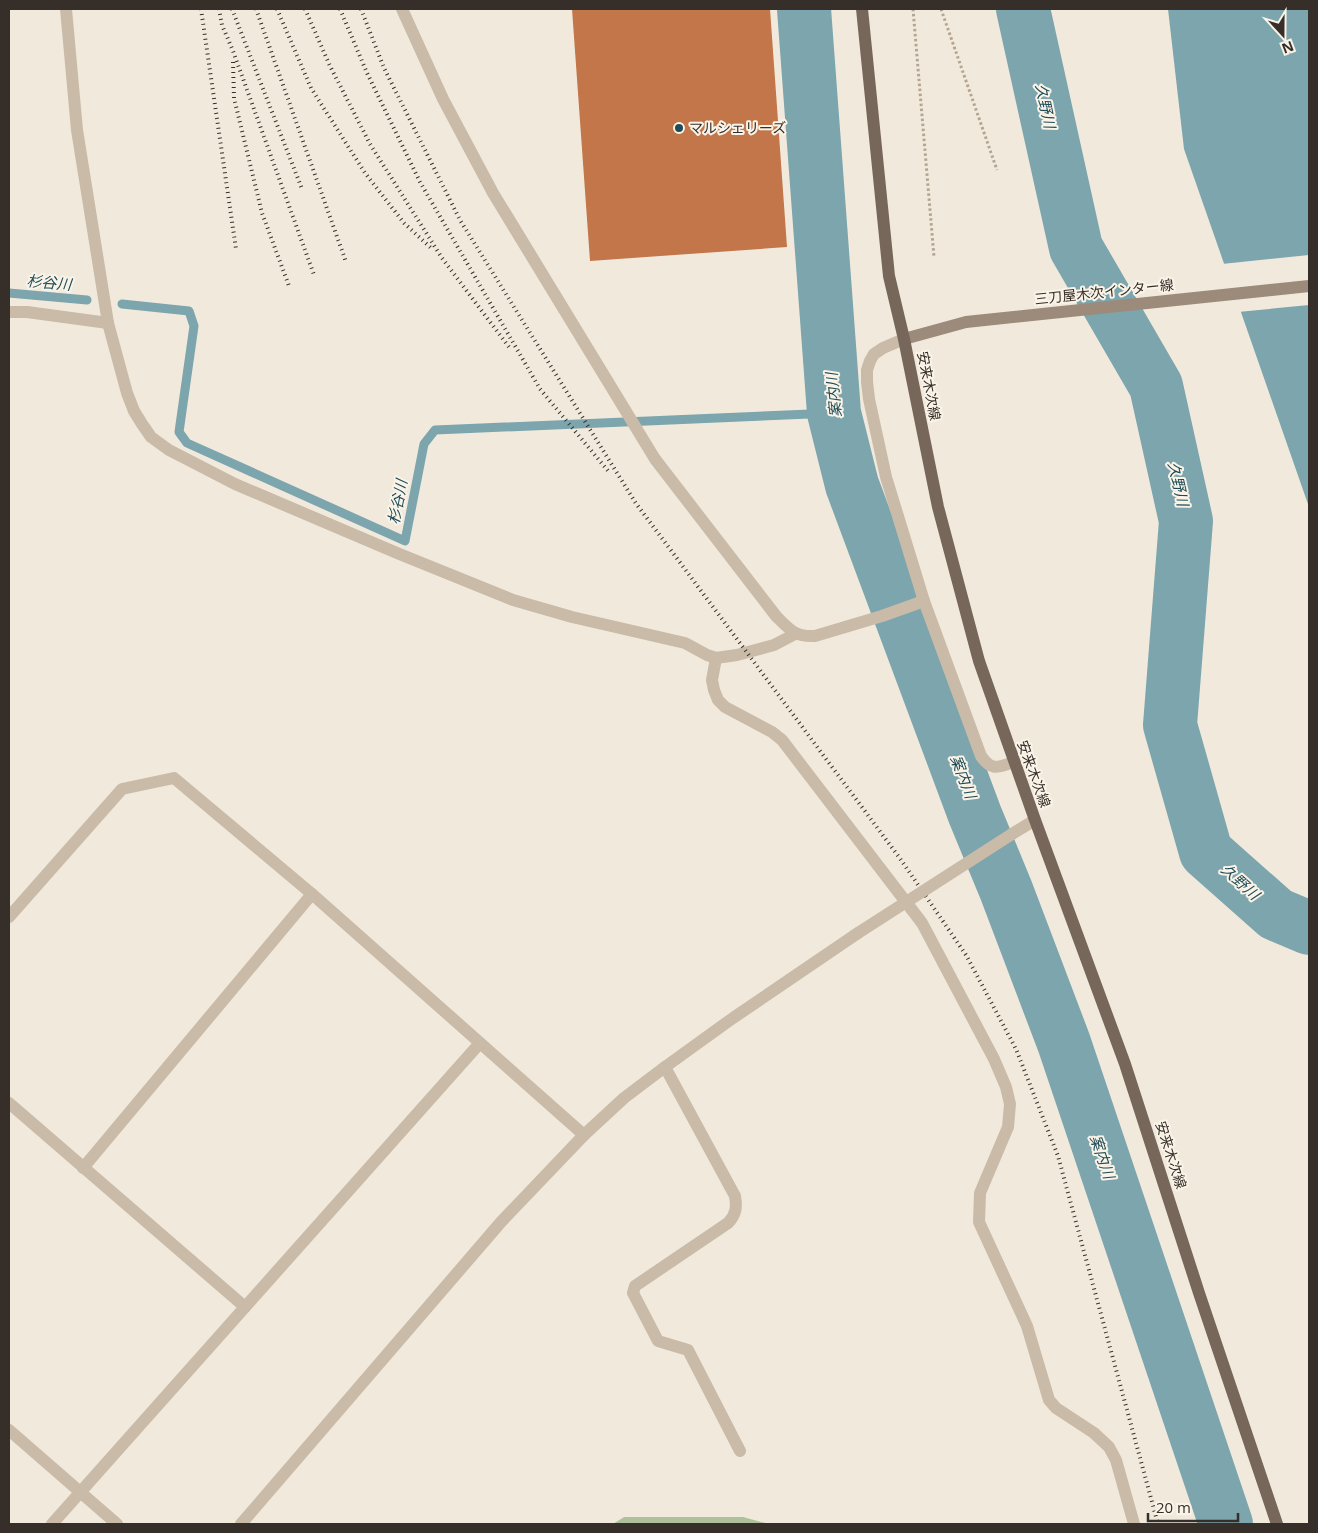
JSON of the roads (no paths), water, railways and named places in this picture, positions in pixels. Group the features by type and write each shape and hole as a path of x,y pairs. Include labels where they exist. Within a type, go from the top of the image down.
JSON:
{"main road":[{"name":"安来木次線","path":"862,9 889,276 904,339 938,507 979,662 1125,1064 1199,1293 1278,1524"},
{"name":"三刀屋木次インター線","path":"904,339 966,322 1309,286"}],"street":[{"path":"66,9 76,130 108,323 127,393 134,411 152,436 169,450 235,484 513,600 572,617 685,643 716,658 737,655 774,645 795,634"},
{"path":"402,9 443,99 493,192 655,460 776,616 795,634 816,636 924,601"},
{"path":"9,312 27,312 108,323"},
{"path":"904,339 874,354 867,370 868,399 886,477 924,601 981,756 991,766 997,768 1014,762"},
{"path":"716,658 712,680 718,700 725,707 772,732 782,740 922,923 994,1059 1006,1087 1010,1104 1010,1116 1008,1127 980,1193 979,1222 1027,1326 1048,1400 1056,1408 1094,1433 1109,1447 1116,1460 1134,1524"},
{"path":"9,917 122,789 174,778 312,894 584,1134"},
{"path":"241,1524 501,1222 584,1134 624,1098 664,1067 858,933 1035,820"},
{"path":"83,1168 312,894"},
{"path":"52,1524 480,1043"},
{"path":"664,1067 735,1196 736,1210 734,1217 728,1223 635,1286 633,1293 658,1341 688,1350 740,1451"},
{"path":"9,1103 245,1307"},
{"path":"9,1430 117,1524"}],"water":[{"path":"1168,9 1309,9 1309,507 1184,149"}],"waterway":[{"name":"案内川","path":"804,9 834,413 852,485 975,815 1006,890 1064,1043 1226,1524"},
{"name":"久野川","path":"1023,9 1076,248 1156,386 1186,521 1170,725 1206,852 1276,914 1309,928"},
{"name":"杉谷川","path":"9,293 87,300"},
{"name":"杉谷川","path":"122,304 189,311 194,326 179,432 187,443 405,541 424,444 435,430 834,413"}],"railway":[{"path":"201,9 236,249"},
{"path":"219,9 222,25 314,275"},
{"path":"232,9 302,189"},
{"path":"256,9 346,262"},
{"path":"277,9 311,88 365,173 404,223 431,248"},
{"path":"305,9 330,66 370,144 442,258 509,347"},
{"path":"340,9 367,73 420,182 540,389 609,472"},
{"path":"361,9 384,68 460,220 635,502 899,857 966,955 1016,1049 1058,1156 1158,1524"},
{"path":"233,62 234,98 262,213 289,286"}],"place":[{"name":"マルシェリーズ","path":"679,128"}]}
